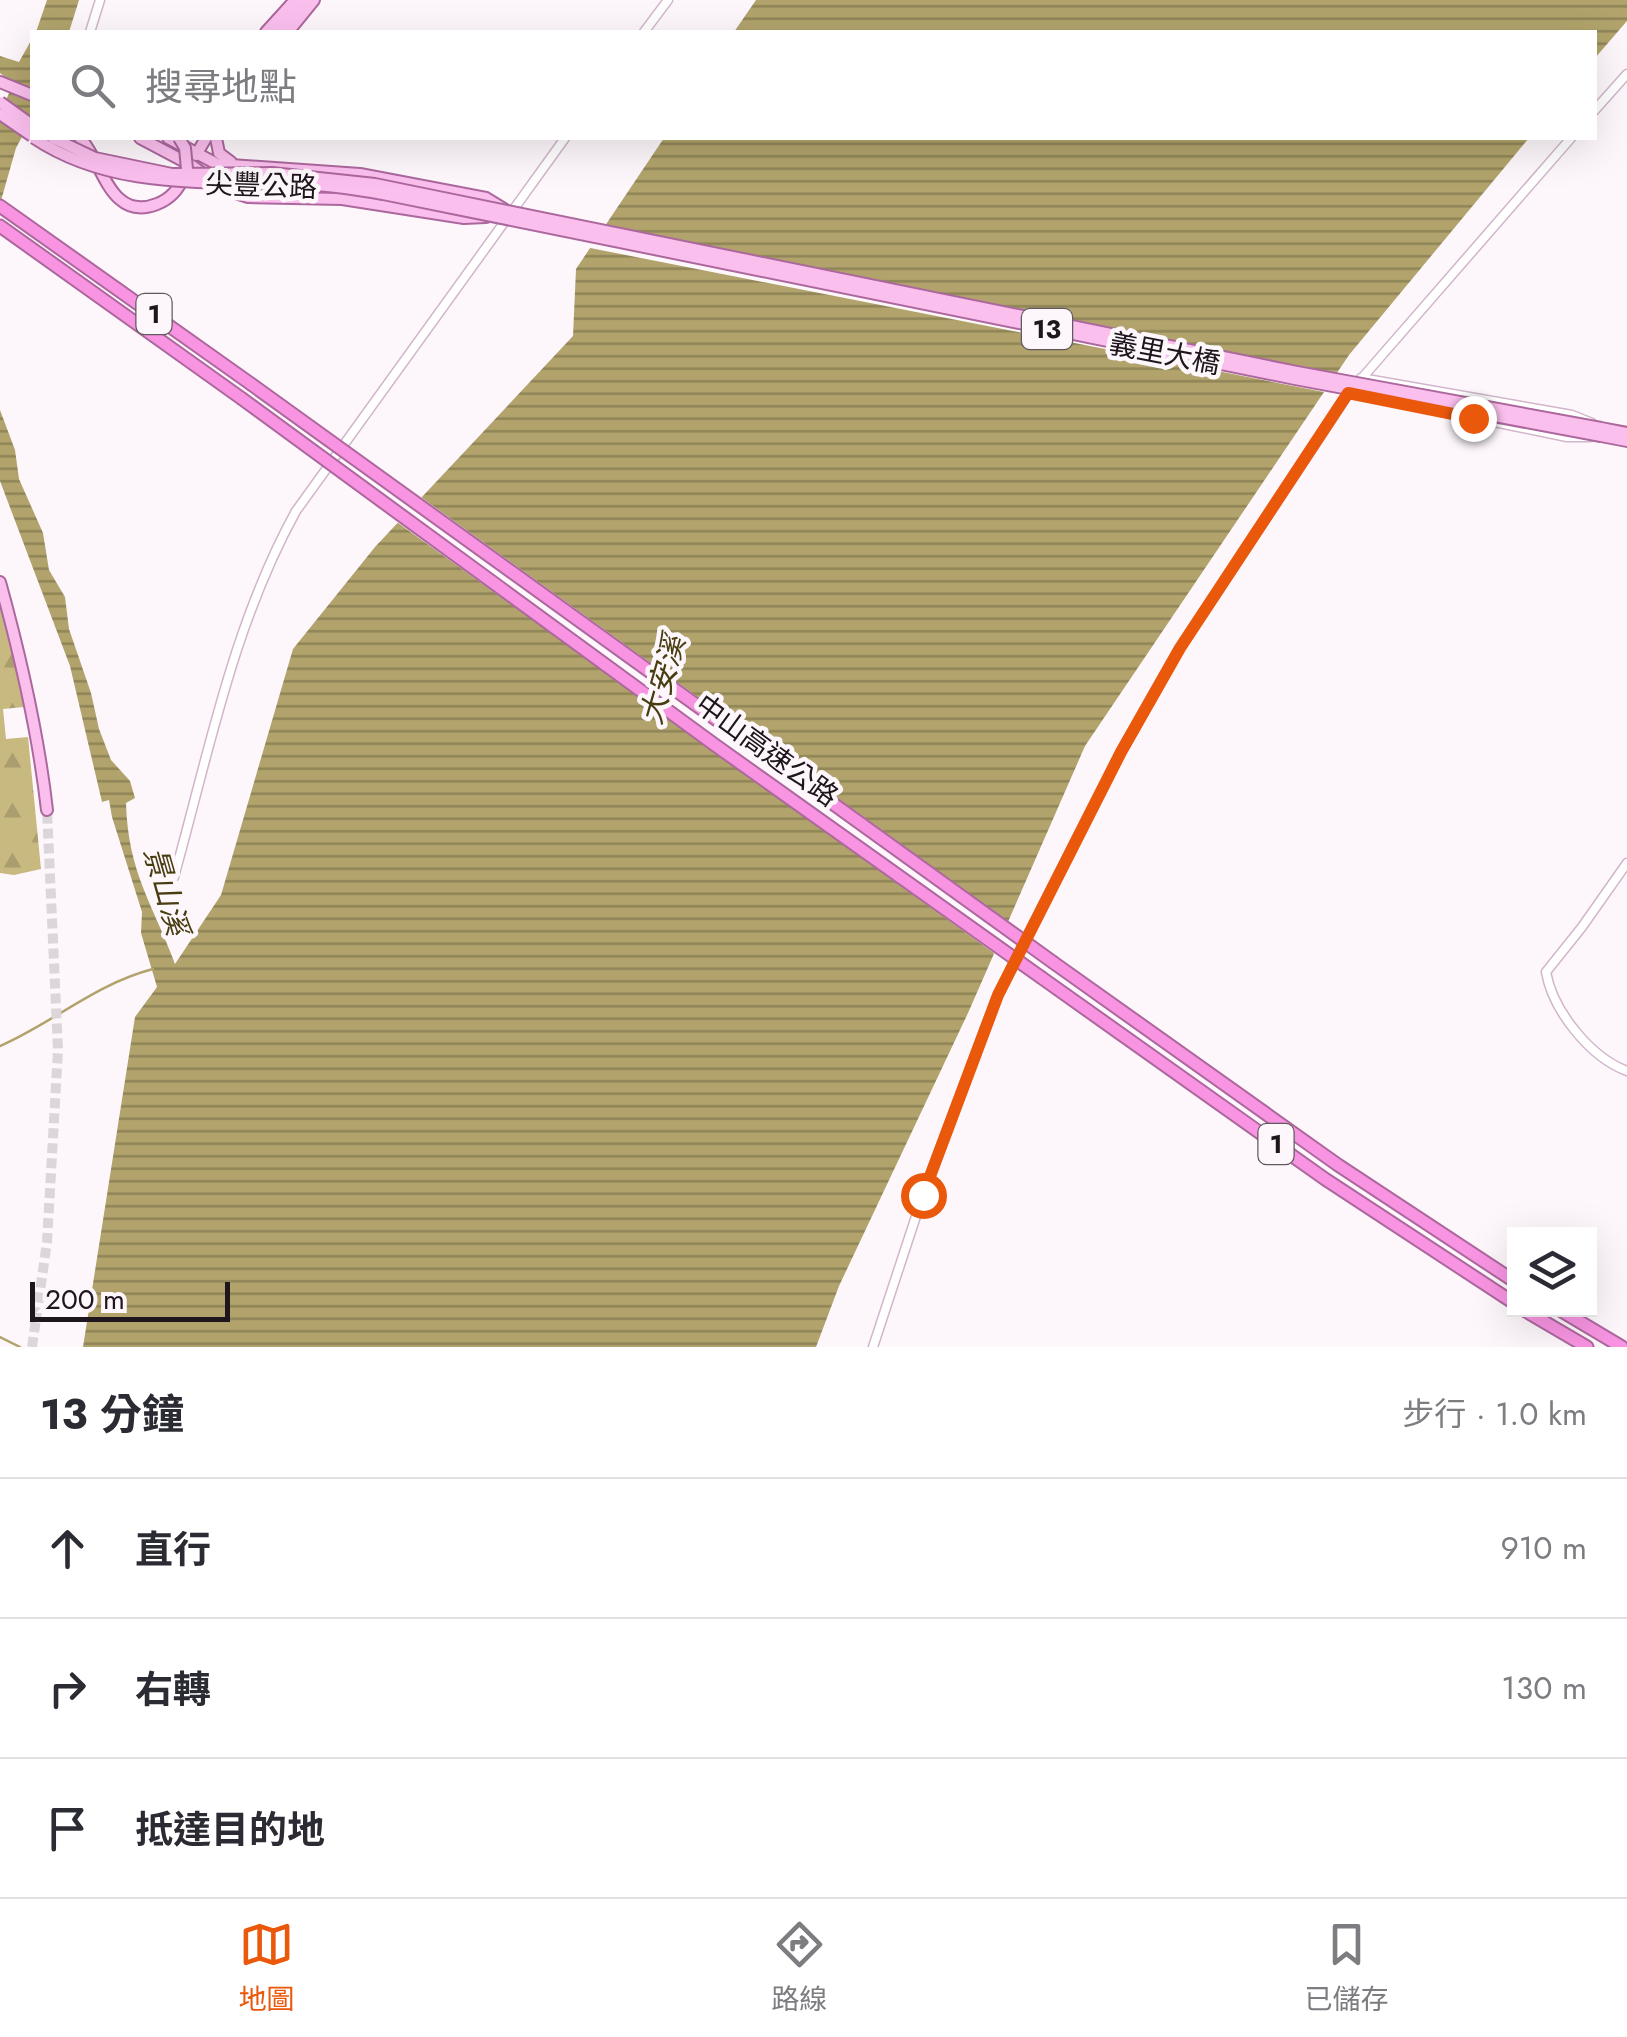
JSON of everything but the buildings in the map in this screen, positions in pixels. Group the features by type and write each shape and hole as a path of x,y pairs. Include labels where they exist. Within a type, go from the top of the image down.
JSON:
{"highway":[{"name":"中山高速公路","path":"0,206 1322,1155 1507,1276"},
{"name":"中山高速公路","path":"0,226 1042,978 1325,1179 1507,1298"},
{"path":"1536,1317 1587,1347"},
{"path":"1572,1317 1622,1347"}],"main road":[{"path":"268,30 294,0"},
{"path":"280,30 305,0"},
{"path":"290,30 314,0"},
{"path":"0,82 30,94"},
{"path":"0,102 30,122"},
{"path":"0,119 30,123"},
{"name":"尖豐公路","path":"0,119 30,135"},
{"name":"尖豐公路","path":"39,140 71,158 130,176 174,182 317,185 494,216"},
{"name":"尖豐公路","path":"57,140 95,158 172,174 272,173 343,179 505,209"},
{"path":"82,140 111,192 130,204 152,206 174,193 186,169 185,148 180,140"},
{"path":"144,140 194,167 226,190 248,197 312,198 464,218 494,216"},
{"path":"173,140 217,164 360,174 486,198 505,209"},
{"path":"194,167 210,140"},
{"path":"212,140 224,159 236,164"},
{"name":"義里大橋","path":"505,209 1601,432"},
{"name":"義里大橋","path":"494,216 1296,379 1601,432"},
{"name":"13","path":"1601,432 1627,433"},
{"name":"13","path":"1601,432 1627,441"},
{"path":"0,582 36,720 47,810"}],"street":[{"path":"91,30 100,0"},
{"path":"646,30 668,0"},
{"path":"1597,107 1627,74"},
{"path":"174,877 231,662 276,546 296,511 564,140"},
{"path":"873,1347 923,1195 998,995 1121,752 1180,648 1348,393 1569,140"},
{"path":"1360,378 1572,415 1601,432"},
{"path":"1348,393 1566,437 1601,432"},
{"path":"1627,862 1546,972 1549,985 1581,1039 1608,1064 1627,1071"}],"green space":[{"path":"0,607 24,707 3,709 6,739 28,737 41,869 14,875 0,873"}],"water":[{"path":"47,0 79,0 70,30 37,30"},
{"path":"756,0 1627,0 1627,21 1597,56 1597,30 735,30"},
{"path":"30,43 30,122 16,148 0,204 0,114 13,84 0,73 0,56 19,62"},
{"name":"大安溪","path":"663,140 1527,140 1349,355 1085,746 968,1013 839,1286 816,1347 83,1347 135,1017 157,987 141,933 142,912 109,800 102,802 70,666 0,481 0,410 15,450 19,479 43,533 49,570 65,597 69,629 99,729 111,760 130,781 135,798 126,803 131,849 175,964 221,895 293,649 375,547 573,336 576,269"}],"pier":[{"path":"597,228 1341,376 1329,393 585,247"},
{"path":"418,495 1012,924 998,956 394,520"}],"waterway":[{"path":"0,1046 112,984 153,969"},
{"path":"0,1337 20,1347"}],"tunnel":[{"path":"32,1347 47,1242 58,1050 47,810"}],"route":[{"path":"923,1195 998,995 1121,752 1180,648 1348,393 1473,418"}],"water label":[{"name":"景山溪","path":"166,891"}]}
